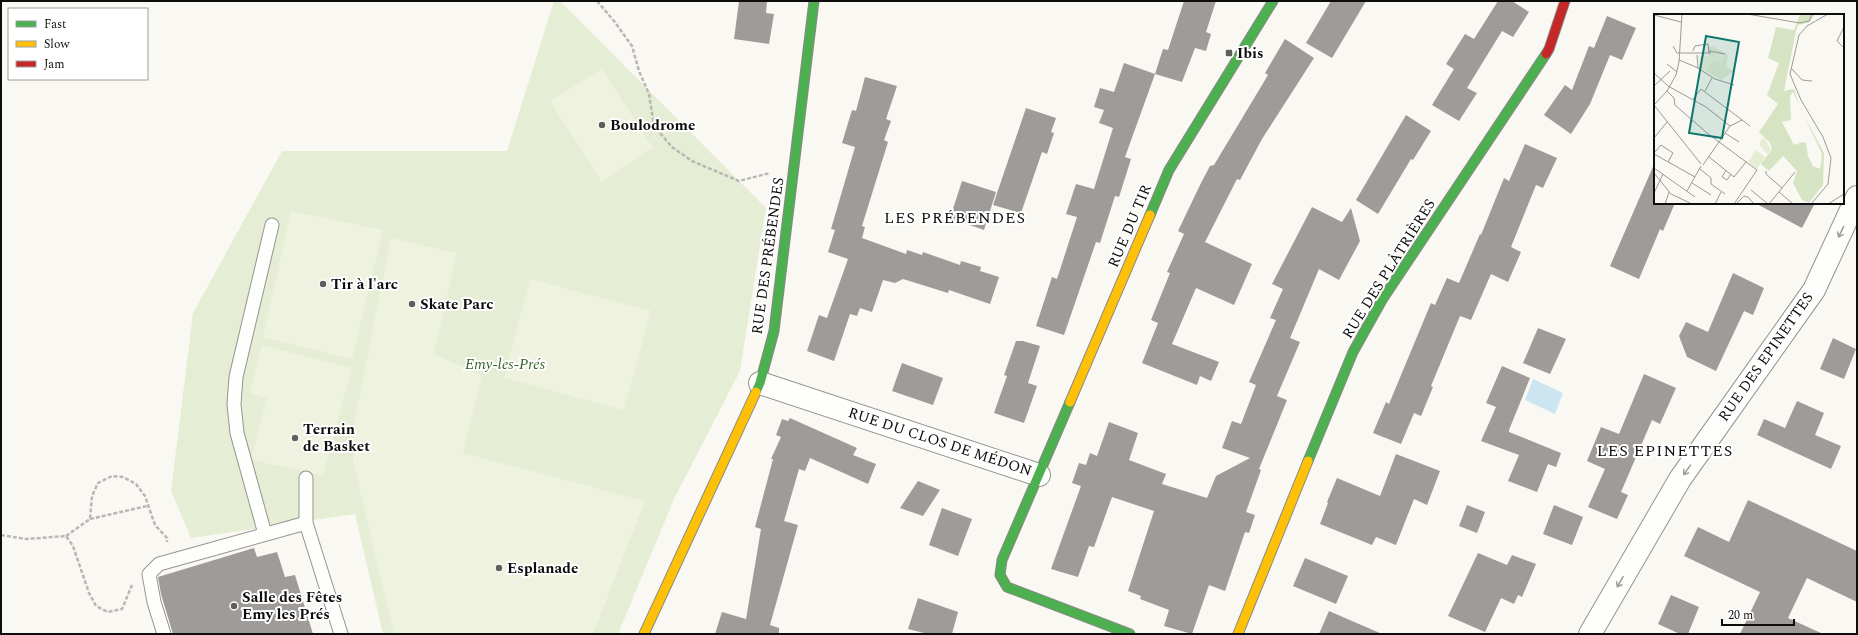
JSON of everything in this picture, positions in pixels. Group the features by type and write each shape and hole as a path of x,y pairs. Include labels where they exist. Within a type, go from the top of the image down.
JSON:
{"street":[{"name":"RUE DES PRÉBENDES","path":"644,634 760,383 774,331 814,1"},
{"name":"RUE DU TIR","path":"1039,475 1169,170 1273,1"},
{"name":"RUE DES PLÂTRIÈRES","path":"1238,634 1271,547 1353,352 1382,300 1549,49 1565,1"},
{"name":"RUE DES EPINETTES","path":"1590,634 1680,479 1814,290 1857,197"},
{"name":"RUE DU CLOS DE MÉDON","path":"760,383 1039,475 1002,560 1000,575 1007,586 1130,634"}],"lane":[{"path":"265,534 237,434 234,404 236,377 272,225"},
{"path":"306,478 306,523 340,634"},
{"path":"164,634 154,602 149,574 159,564 306,523"}],"path":[{"path":"597,1 632,46 639,71 649,94 654,126 672,147 692,161 739,181 766,175 795,163"},
{"path":"90,519 92,496 98,483 112,476 123,477 136,484 145,496 155,525 167,538 167,547 172,561"},
{"path":"1,535 26,540 66,536 90,519 148,506"},
{"path":"66,536 73,546 89,593 96,606 108,612 122,609 130,587 139,580 151,581"}],"green space":[{"name":"Emy-les-Prés","path":"554,1 560,1 766,208 740,371 674,499 618,634 383,634 355,514 191,538 171,491 193,313 282,151 507,151"},
{"name":"Boulodrome","path":"602,69 653,148 602,182 550,101"},
{"name":"Tir à l'arc","path":"291,211 383,230 352,359 263,337"},
{"name":"Esplanade","path":"391,238 457,253 434,354 482,376 463,453 645,501 593,634 394,634 353,461 353,429"},
{"path":"530,279 651,311 624,410 504,378"},
{"path":"262,345 352,368 323,475 251,460 267,398 250,393"}],"water":[{"path":"1533,379 1563,393 1555,414 1525,400"}],"building":[{"path":"739,1 767,1 766,13 774,14 769,44 734,39"},
{"path":"1184,1 1216,1 1206,32 1211,34 1206,51 1195,48 1182,82 1155,74 1163,49 1168,50"},
{"path":"1331,1 1366,1 1332,58 1306,43"},
{"path":"1498,1 1512,1 1529,12 1513,37 1502,31 1467,88 1477,93 1459,121 1432,105 1454,69 1446,64 1465,34 1474,39"},
{"path":"1607,16 1636,28 1622,60 1610,55 1590,104 1571,134 1544,115 1565,85 1572,90 1589,46 1594,48"},
{"path":"1285,39 1314,58 1262,139 1240,180 1237,179 1205,242 1252,264 1234,305 1196,288 1172,344 1219,362 1211,381 1200,376 1197,385 1142,363 1158,323 1151,320 1170,273 1167,272 1184,234 1178,231 1210,166 1214,165 1268,75 1265,73"},
{"path":"1124,63 1155,74 1125,157 1131,159 1119,197 1115,196 1100,243 1096,242 1064,335 1036,326 1052,277 1057,279 1077,217 1066,214 1076,184 1094,189 1113,128 1099,123 1104,110 1094,107 1100,88 1114,92"},
{"path":"865,77 897,86 886,119 891,121 884,140 888,142 862,226 865,227 862,238 906,254 907,250 922,255 923,252 960,265 961,261 981,267 980,271 999,277 990,304 949,290 948,293 903,279 895,283 883,280 872,312 860,308 857,316 850,314 834,361 807,351 819,315 827,318 848,259 828,252 835,230 831,229 855,147 842,143 852,110 856,111"},
{"path":"1026,108 1056,118 1051,132 1054,133 1047,154 1042,152 1021,213 993,205"},
{"path":"1406,115 1431,131 1413,160 1411,159 1378,214 1356,200"},
{"path":"1525,144 1557,158 1543,188 1536,185 1511,247 1521,252 1508,282 1491,274 1471,320 1460,316 1431,386 1433,387 1421,416 1414,413 1401,444 1373,433 1386,402 1389,404 1431,303 1435,305 1447,278 1459,283 1480,234 1481,235 1504,178 1509,181"},
{"path":"1654,164 1654,204 1675,204 1663,231 1660,229 1639,279 1610,266"},
{"path":"962,181 996,192 984,230 950,218"},
{"path":"1757,204 1814,204 1802,228"},
{"path":"1312,207 1342,222 1351,208 1360,241 1339,280 1319,269 1290,338 1300,342 1277,396 1287,400 1259,469 1261,470 1246,512 1255,515 1249,533 1245,532 1225,591 1209,585 1192,634 1164,626 1169,610 1140,599 1141,596 1128,591 1154,511 1112,497 1094,547 1089,546 1078,577 1051,569 1081,486 1072,483 1079,463 1086,465 1090,453 1097,456 1109,422 1138,433 1129,460 1166,474 1162,484 1207,498 1216,476 1250,458 1222,448 1232,421 1241,424 1256,385 1249,382 1276,320 1270,318 1283,289 1272,284"},
{"path":"1733,273 1764,288 1753,315 1744,311 1716,371 1687,357 1679,336 1686,322 1708,332"},
{"path":"1538,328 1566,339 1550,374 1523,363"},
{"path":"1833,338 1856,349 1844,379 1820,369"},
{"path":"1016,341 1023,341 1040,346 1028,383 1037,386 1024,423 994,413 1007,376 1004,375"},
{"path":"902,363 943,378 933,405 892,391"},
{"path":"1502,366 1530,378 1509,432 1561,453 1556,467 1548,464 1537,492 1508,481 1519,455 1481,441 1496,407 1486,403"},
{"path":"1644,374 1676,388 1660,424 1652,420 1621,492 1628,495 1617,519 1588,507 1605,469 1587,461 1601,427 1619,434"},
{"path":"1797,401 1824,413 1815,435 1841,446 1831,469 1757,435 1764,419 1785,428"},
{"path":"790,418 857,448 853,455 876,464 868,484 810,458 805,471 799,469 784,521 798,525 770,625 779,628 779,634 715,634 722,612 746,619 761,529 755,527 773,459 771,459 781,437 776,435 782,419 788,421"},
{"path":"1396,454 1440,471 1427,505 1414,499 1396,545 1376,537 1372,545 1320,524 1337,478 1380,496"},
{"path":"918,481 940,490 923,516 900,508"},
{"path":"1748,500 1857,551 1857,602 1807,578 1788,618 1823,634 1740,634 1760,592 1684,556 1698,527 1729,542"},
{"path":"1467,505 1485,512 1477,533 1459,526"},
{"path":"1554,505 1583,517 1572,545 1543,534"},
{"path":"942,508 972,519 958,556 929,545"},
{"name":"Salle des Fêtes Emy les Prés","path":"254,548 257,557 277,552 285,577 295,575 313,634 173,634 161,594 158,577"},
{"path":"1478,553 1507,565 1512,555 1536,564 1522,597 1518,595 1514,604 1501,598 1485,632 1448,616"},
{"path":"1305,558 1348,576 1336,604 1293,586"},
{"path":"1671,595 1699,607 1688,634 1680,634 1658,624"},
{"path":"918,598 958,612 952,634 928,634 908,629"},
{"path":"1329,611 1382,634 1319,634"}],"traffic: fast":[{"path":"756,392 760,383 774,331 814,1"},
{"path":"1150,215 1169,170 1273,1"},
{"path":"1308,461 1353,352 1382,300 1546,54"},
{"path":"1070,402 1002,560 1000,575 1007,587 1130,634"}],"traffic: slow":[{"path":"1070,402 1150,215"},
{"path":"644,634 756,392"},
{"path":"1238,634 1308,461"}],"traffic: jam":[{"path":"1546,54 1565,1"}],"place":[{"name":"Ibis","path":"1229,53"},
{"name":"Boulodrome","path":"602,125"},
{"name":"Tir à l'arc","path":"323,284"},
{"name":"Skate Parc","path":"412,304"},
{"name":"Terrain de Basket","path":"295,438"},
{"name":"Esplanade","path":"499,568"},
{"name":"Salle des Fêtes Emy les Prés","path":"234,606"}],"district":[{"name":"LES PRÉBENDES","path":"955,218"},
{"name":"LES EPINETTES","path":"1665,451"}]}
